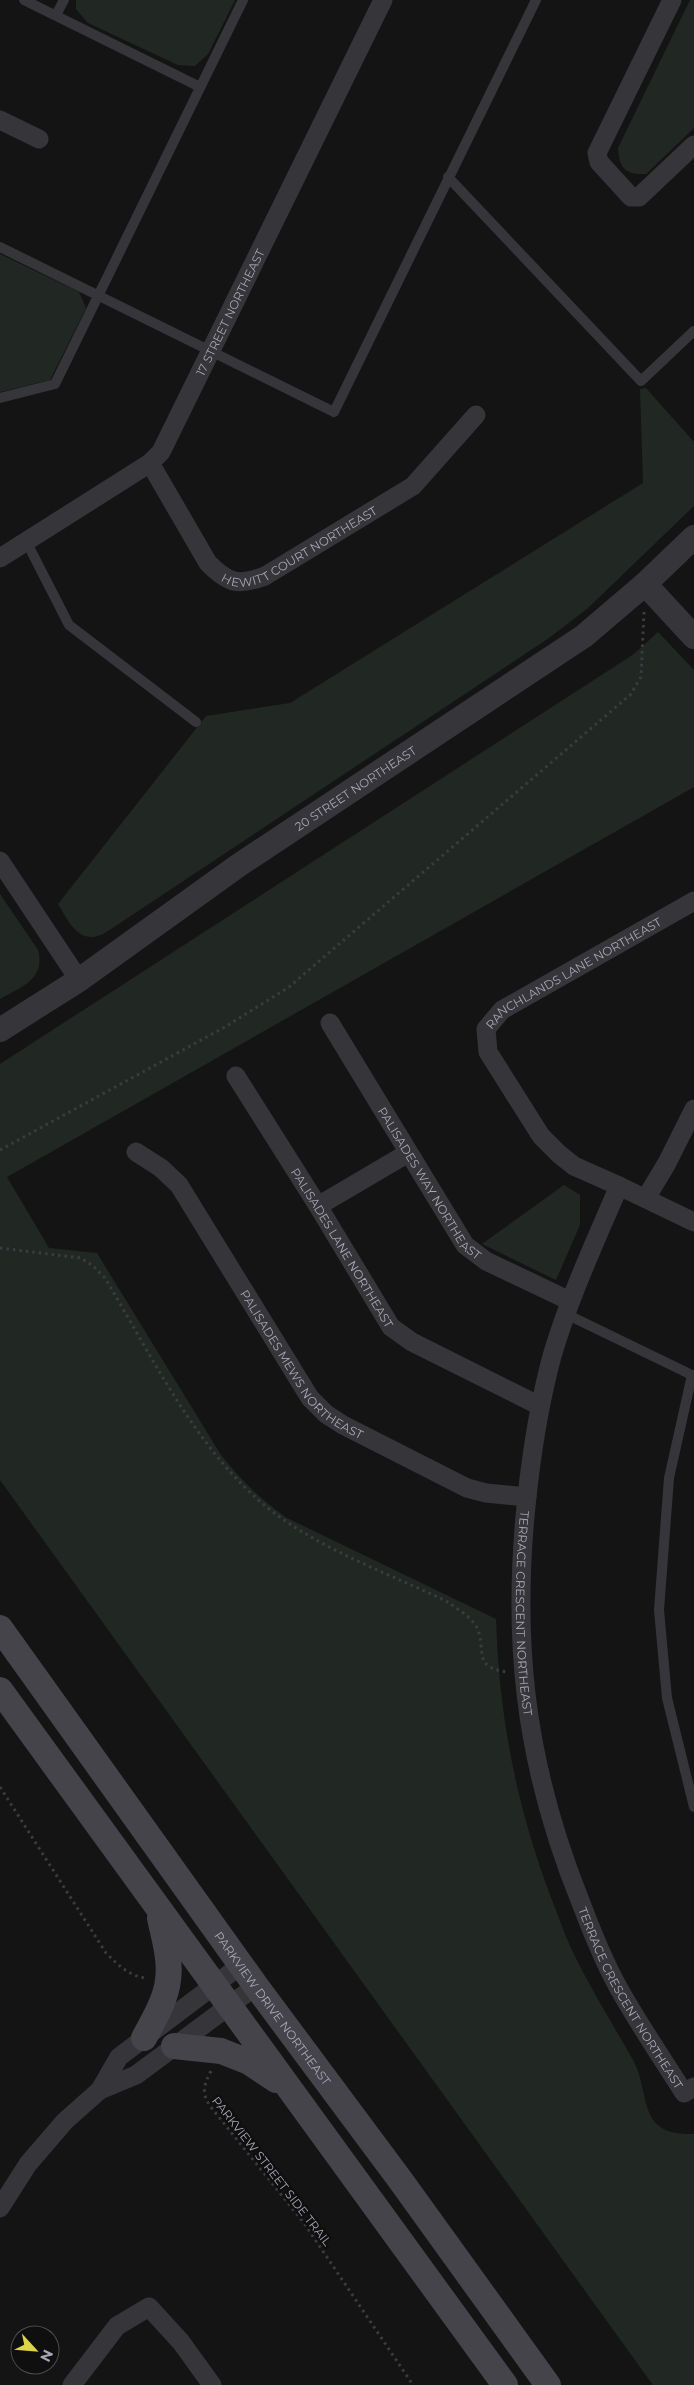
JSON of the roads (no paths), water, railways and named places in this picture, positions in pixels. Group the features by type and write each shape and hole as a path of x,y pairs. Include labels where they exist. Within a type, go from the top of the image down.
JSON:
{"main road":[{"name":"PARKVIEW DRIVE NORTHEAST","path":"0,1628 256,1986 402,2181 548,2385"},
{"path":"0,1690 125,1860 158,1910 505,2385"},
{"path":"144,2038 157,2013 168,1980 166,1952 158,1910"},
{"path":"174,2046 221,2052 249,2062 288,2088"}],"street":[{"name":"17 STREET NORTHEAST","path":"0,558 150,463 160,452 383,0"},
{"path":"672,0 597,153 599,162 631,196 639,197 694,146"},
{"path":"0,120 39,139"},
{"name":"HEWITT COURT NORTHEAST","path":"150,463 208,563 220,575 234,583 248,582 265,576 413,486 476,415"},
{"name":"20 STREET NORTHEAST","path":"2,1028 79,980 239,865 584,636 645,584 694,537"},
{"path":"645,584 694,637"},
{"path":"0,861 79,980"},
{"name":"RANCHLANDS LANE NORTHEAST","path":"619,1186 574,1166 559,1154 542,1136 488,1052 486,1029 502,1010 694,901"},
{"name":"PALISADES WAY NORTHEAST","path":"330,1023 465,1245 486,1261 568,1308"},
{"name":"PALISADES LANE NORTHEAST","path":"236,1076 318,1206 390,1327 412,1342 540,1406"},
{"path":"646,1198 664,1169 694,1109"},
{"name":"PALISADES MEWS NORTHEAST","path":"136,1152 161,1168 179,1186 310,1398 326,1414 343,1426 466,1488 486,1494 527,1497"},
{"path":"318,1206 408,1153"},
{"path":"619,1186 694,1222"},
{"name":"TERRACE CRESCENT NORTHEAST","path":"619,1186 568,1308 552,1356 540,1406 520,1562 522,1674 529,1726 546,1802 559,1846 596,1942 618,1987 684,2093 694,2087"},
{"path":"0,2208 28,2164 65,2121 100,2090 119,2057 241,1965"},
{"path":"100,2090 136,2075 256,1986"},
{"path":"72,2385 117,2326 149,2308 181,2342 212,2385"}],"lane":[{"path":"24,0 200,87"},
{"path":"56,15 64,0"},
{"path":"0,398 55,384 243,0"},
{"path":"0,247 334,412 536,0"},
{"path":"448,177 641,381 694,331"},
{"path":"26,541 69,625 196,722"},
{"path":"568,1308 693,1375 669,1478 659,1610 667,1698 694,1807"}]}
